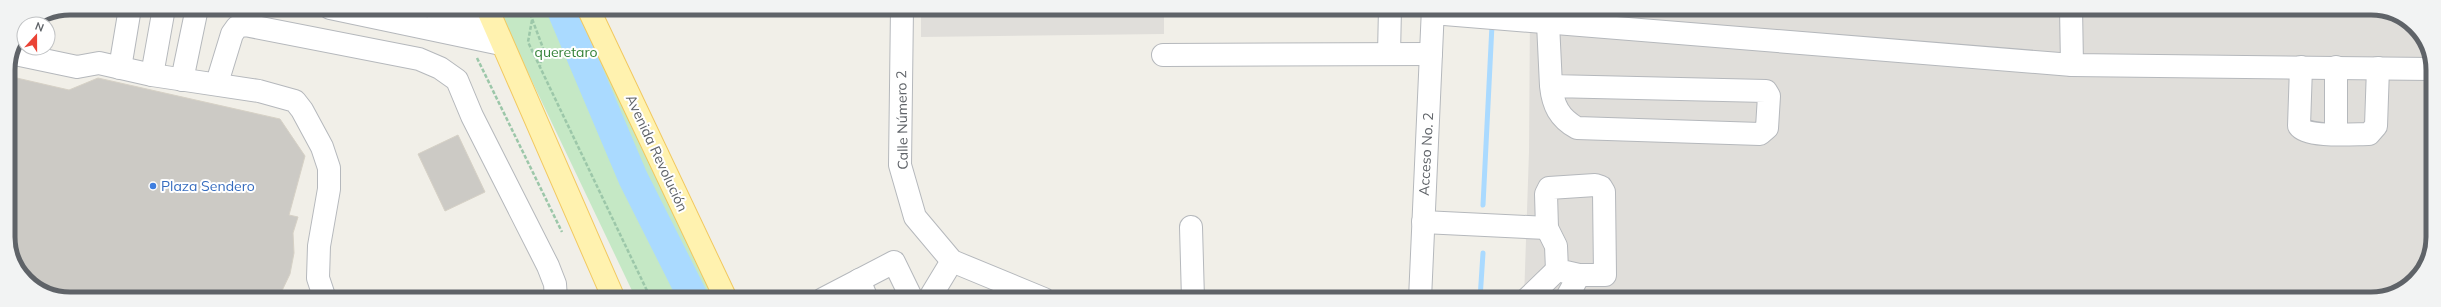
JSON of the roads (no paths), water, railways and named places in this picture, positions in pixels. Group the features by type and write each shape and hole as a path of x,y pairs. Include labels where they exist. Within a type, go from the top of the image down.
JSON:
{"main road":[{"name":"Avenida Revolución","path":"591,15 723,292"},
{"path":"489,16 611,292"}],"street":[{"path":"120,68 129,15"},
{"path":"152,75 163,15"},
{"path":"182,80 196,15"},
{"path":"363,15 501,44"},
{"path":"460,15 466,37"},
{"name":"Calle Número 2","path":"902,15 900,165 915,217 952,261 1027,292"},
{"path":"1389,54 1390,15"},
{"name":"Acceso No. 2","path":"1420,292 1433,15"},
{"path":"1471,15 1548,23 2072,64 2426,68"},
{"path":"2072,15 2072,64"},
{"path":"1548,23 1551,86 1553,102 1559,114 1577,128 1760,134 1767,128 1769,96 1766,91 1551,86"},
{"path":"217,83 232,34 237,27 245,25 311,39 406,55 426,61 440,68 457,80 472,116 548,266 556,292"},
{"path":"1163,55 1431,54"},
{"path":"17,55 77,68 99,62 152,75 182,80 217,83 295,101 302,110 322,147 329,168 329,189 319,246 318,278 323,292"},
{"path":"2301,67 2299,126 2302,131 2308,133 2336,134 2369,134 2373,132 2376,126 2378,68"},
{"path":"2336,67 2336,134"},
{"path":"1534,292 1557,270 1556,246 1547,228 1546,194 1549,188 1555,186 1601,187 1604,192 1605,275 1579,275 1557,270"},
{"path":"1423,222 1547,228"},
{"path":"1191,227 1193,292"},
{"path":"933,292 952,261"},
{"path":"851,292 863,289 894,262 909,292"},
{"path":"1570,292 1579,275"}],"waterway":[{"path":"564,15 633,178 690,292"},
{"path":"1483,205 1492,25"},
{"path":"1480,292 1483,253"}],"place":[{"name":"Plaza Sendero","path":"153,186"}],"park label":[{"name":"queretaro","path":"566,52"}]}
